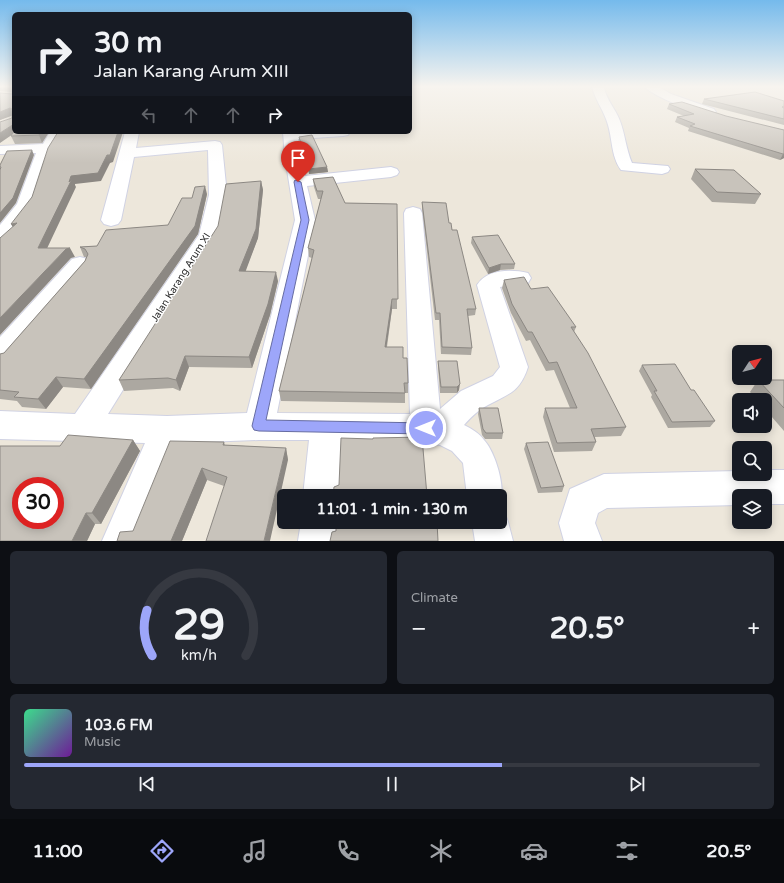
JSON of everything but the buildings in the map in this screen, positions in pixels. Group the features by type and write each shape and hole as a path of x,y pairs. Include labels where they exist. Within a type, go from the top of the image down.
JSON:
{"street":[{"path":"608,112 612,118 618,148 626,167 662,169"},
{"path":"713,112 724,116"},
{"path":"0,238 26,205 43,154 56,134"},
{"path":"111,220 132,134"},
{"path":"259,426 305,220 290,134"},
{"name":"Jalan Karang Arum XI","path":"83,427 209,235 218,195 216,139 127,153"},
{"path":"0,150 48,148"},
{"path":"298,182 391,172"},
{"path":"412,213 433,429"},
{"path":"0,354 80,264"},
{"path":"433,429 471,399 506,383 512,376 514,367 488,285 495,279 520,278"},
{"path":"1,426 166,430 259,426 433,429 458,438 474,452 478,459 484,489"},
{"path":"322,489 326,428"},
{"path":"121,541 166,430"},
{"path":"583,541 577,523 583,502 604,491 784,486"},
{"path":"317,541 318,529"},
{"path":"491,529 494,541"}],"route":[{"path":"298,182 305,220 259,426 426,428"}]}
